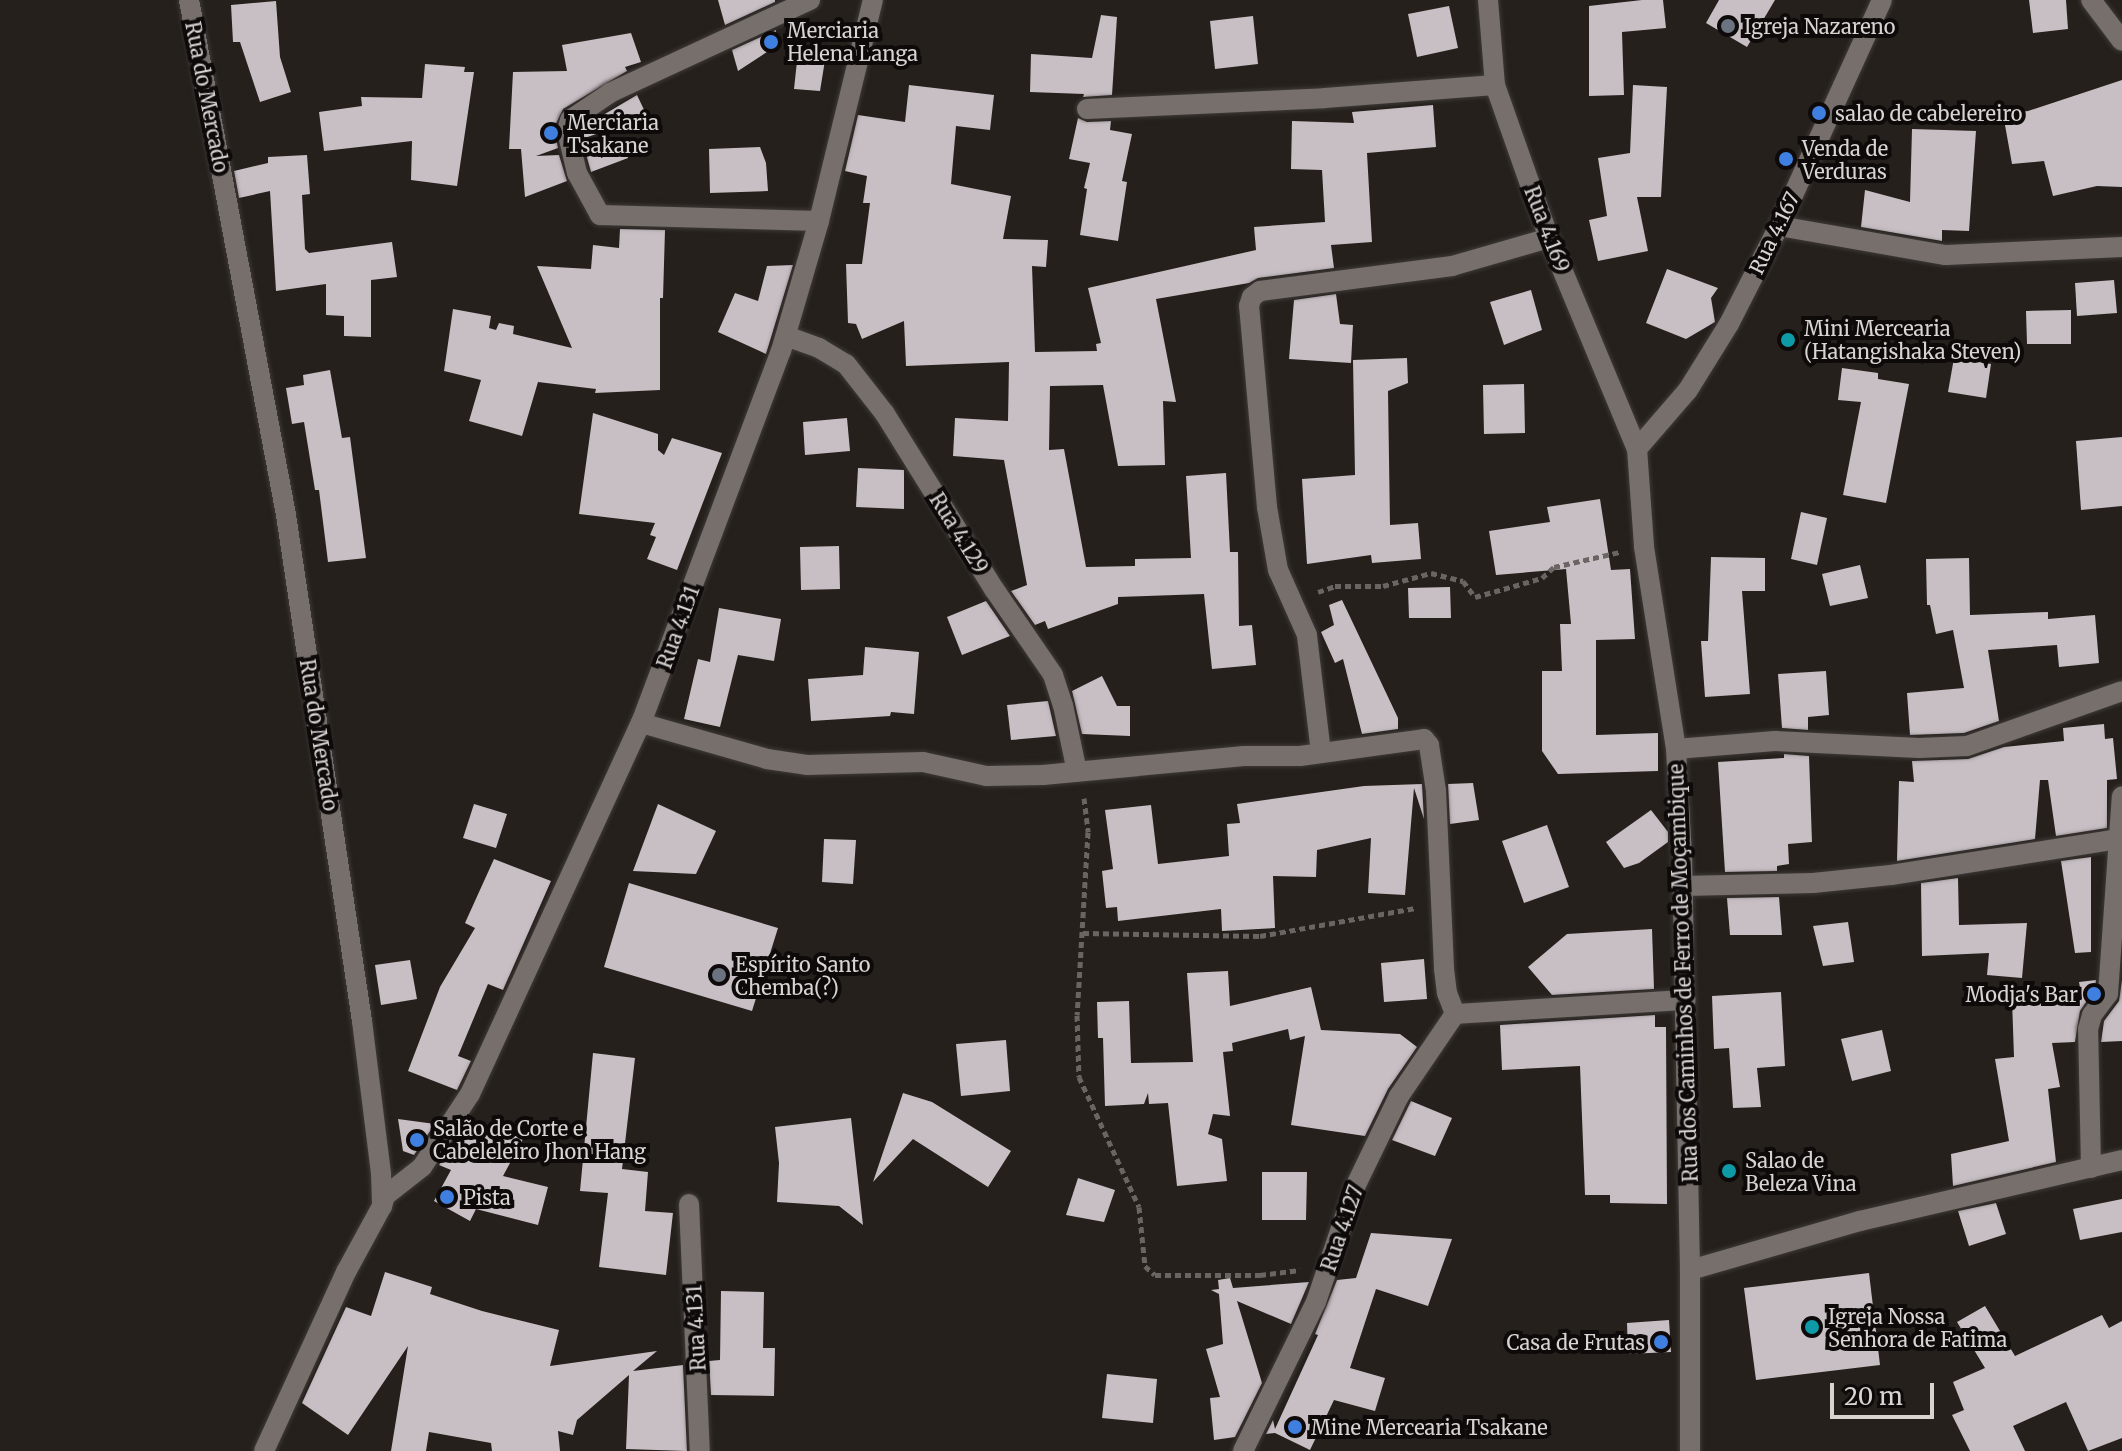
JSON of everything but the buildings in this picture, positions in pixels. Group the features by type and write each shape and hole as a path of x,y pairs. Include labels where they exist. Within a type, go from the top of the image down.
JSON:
{"street":[{"name":"Rua do Mercado","path":"189,0 286,515 362,1021 382,1206"},
{"path":"810,0 610,93 570,120 567,131 577,173 600,215 819,221"},
{"name":"Rua 4.131","path":"382,1206 385,1196 422,1167 470,1094 641,723 786,336 819,221 873,0"},
{"name":"Rua 4.169","path":"1488,0 1495,85 1549,238 1637,449"},
{"name":"Rua 4.167","path":"1637,449 1688,390 1729,324 1779,226 1882,0"},
{"path":"2091,0 2122,41"},
{"path":"1087,109 1325,98 1495,85"},
{"path":"1779,226 1946,255 2122,247"},
{"path":"1321,753 1307,635 1278,570 1267,507 1250,321 1252,297 1260,291 1452,266 1549,238"},
{"name":"Rua 4.129","path":"786,336 819,348 846,364 885,414 994,589 1053,675 1063,705 1077,772"},
{"name":"Rua dos Caminhos de Ferro de Moçambique","path":"1637,449 1644,546 1676,749 1684,886 1690,1451"},
{"path":"1676,749 1775,741 1957,747 1983,742 2122,691 2122,699"},
{"path":"641,723 767,759 807,765 923,762 986,776 1321,753 1416,738 1429,745 1440,826 1447,993 1455,1014 1686,1000"},
{"path":"2091,1168 2088,1029 2092,1015 2112,1001 2108,994 2122,796"},
{"path":"1684,886 1813,883 1891,875 2119,839"},
{"name":"Rua 4.127","path":"1243,1451 1316,1302 1355,1187 1399,1096 1455,1014"},
{"path":"1690,1270 1860,1221 2122,1160"},
{"name":"Rua 4.131","path":"689,1204 700,1451"},
{"path":"264,1451 346,1272 382,1206"}],"path":[{"path":"1294,600 1335,586 1383,586 1431,573 1463,581 1475,597 1542,578 1554,567 1644,546"},
{"path":"1077,772 1086,805 1088,832 1077,1015 1079,1077 1139,1207 1148,1272 1260,1275 1329,1266"},
{"path":"1083,933 1260,936 1441,904"}],"place":[{"name":"Igreja Nazareno","path":"1728,26"},
{"name":"Merciaria Helena Langa","path":"771,42"},
{"name":"salao de cabelereiro","path":"1819,113"},
{"name":"Merciaria Tsakane","path":"551,133"},
{"name":"Venda de Verduras","path":"1786,159"},
{"name":"Mini Mercearia (Hatangishaka Steven)","path":"1788,340"},
{"name":"Espírito Santo Chemba(?)","path":"719,975"},
{"name":"Modja's Bar","path":"2094,994"},
{"name":"Salão de Corte e Cabeleleiro Jhon Hang","path":"417,1140"},
{"name":"Salao de Beleza Vina","path":"1729,1171"},
{"name":"Pista","path":"447,1197"},
{"name":"Igreja Nossa Senhora de Fatima","path":"1812,1327"},
{"name":"Casa de Frutas","path":"1661,1342"},
{"name":"Mine Mercearia Tsakane","path":"1295,1427"}]}
